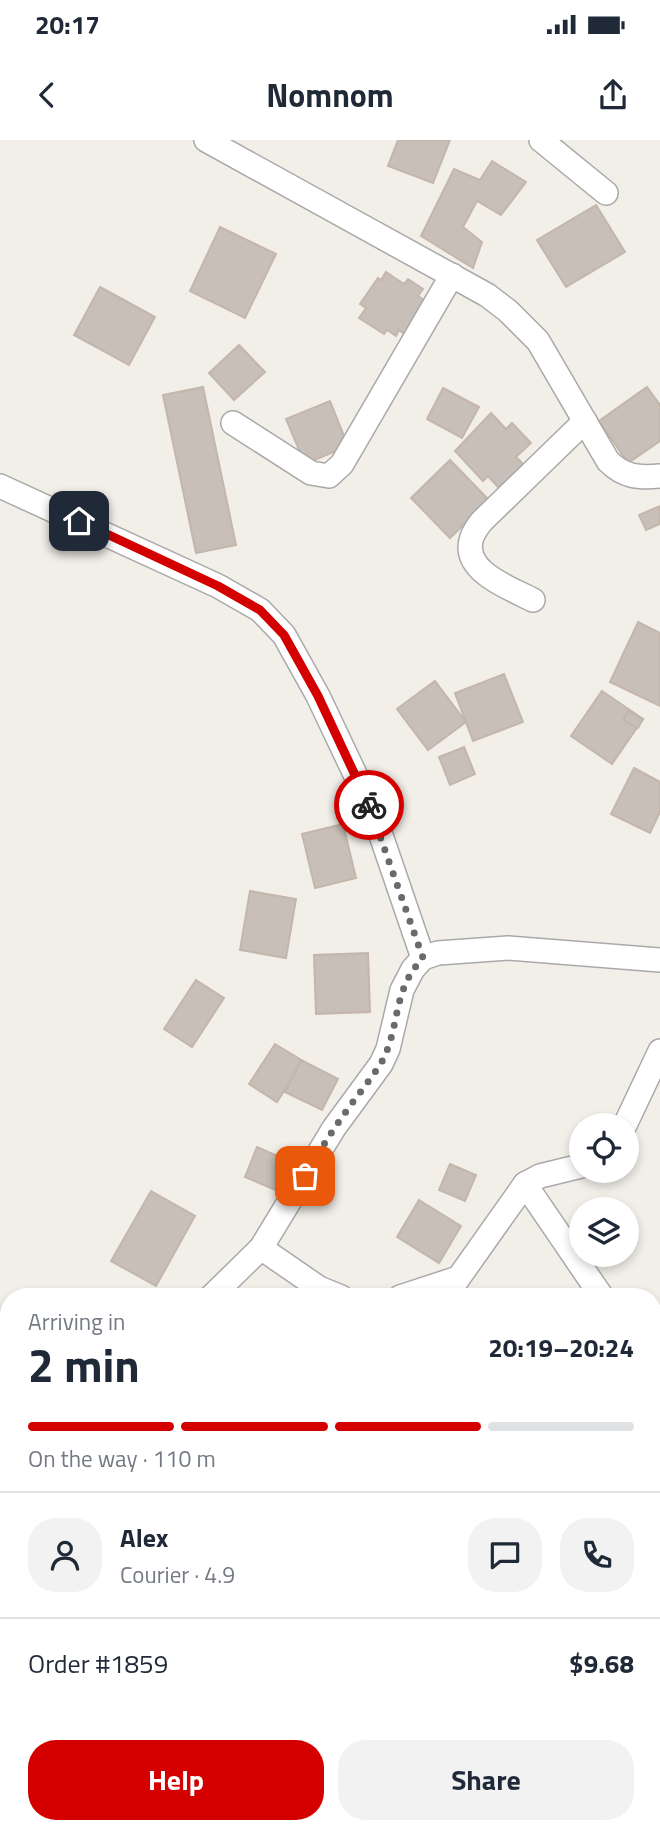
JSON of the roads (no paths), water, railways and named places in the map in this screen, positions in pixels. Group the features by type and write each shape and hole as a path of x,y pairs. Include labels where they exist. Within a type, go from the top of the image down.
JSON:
{"street":[{"path":"206,140 487,295 524,325 549,358 608,461 617,470 638,478 660,476"},
{"path":"541,140 606,193"},
{"path":"233,423 312,473 328,477 342,464 452,275"},
{"path":"533,600 484,574 472,556 471,538 481,522 585,421"},
{"path":"0,486 218,586 260,610 284,635 318,696 373,812 423,958"},
{"path":"221,1288 261,1248 334,1128 381,1063 388,1049 402,990 413,969 423,958 438,953 508,948 660,960"},
{"path":"631,1113 660,1051"},
{"path":"452,1287 525,1184 540,1176 569,1169"},
{"path":"525,1184 596,1288"},
{"path":"261,1248 319,1288"}]}
